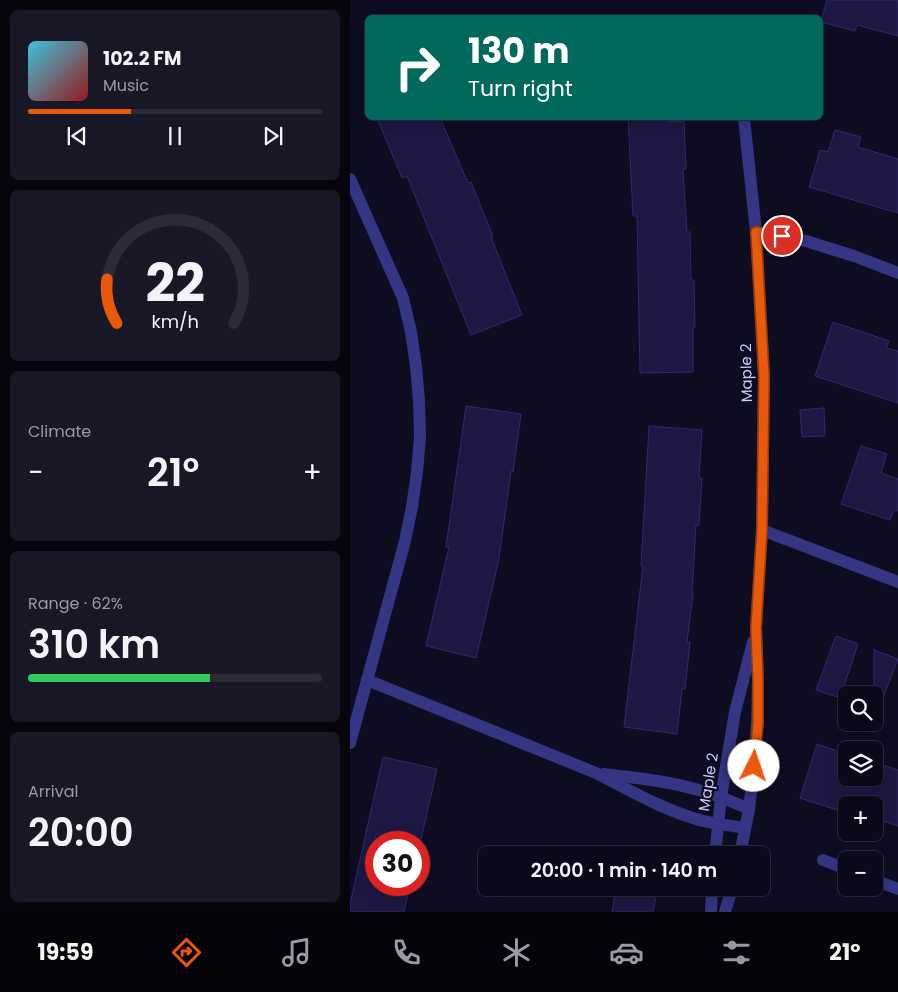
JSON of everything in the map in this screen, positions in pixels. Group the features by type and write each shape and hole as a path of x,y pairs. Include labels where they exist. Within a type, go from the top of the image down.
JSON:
{"street":[{"name":"Maple 2","path":"742,846 749,809 758,723 756,628 762,530 764,376 756,232 744,120"},
{"path":"350,179 403,298 413,341 419,402 420,437 412,507 350,744"},
{"path":"756,232 806,241 854,256 898,273"},
{"path":"762,530 898,582"},
{"name":"Maple 2","path":"716,846 721,797 736,712 756,628"},
{"path":"367,680 596,773 630,791 682,814 718,824 745,828"},
{"path":"596,773 685,786 721,797 749,809"},
{"path":"823,860 838,866"},
{"path":"883,884 898,890"},
{"path":"711,912 712,896"},
{"path":"725,912 730,896"}],"building":[{"path":"827,0 898,0 898,36 857,25 855,31 823,23"},
{"path":"378,120 441,120 468,183 471,182 522,315 471,335 407,176 402,178"},
{"path":"628,120 684,121 686,169 683,169 687,232 690,232 691,280 694,280 695,327 693,327 693,372 640,373 637,216 633,216"},
{"path":"835,130 861,137 858,147 898,159 898,213 809,187 820,150 828,152"},
{"path":"833,322 889,341 886,348 898,351 898,403 815,376"},
{"path":"466,406 521,414 499,559 476,658 426,646 449,547 446,547"},
{"path":"824,408 825,436 802,437 800,410"},
{"path":"649,426 702,430 699,478 702,478 699,525 696,525 693,594 687,642 690,642 685,689 682,689 677,734 624,727 643,566 641,566"},
{"path":"861,446 887,454 881,473 898,479 898,511 894,510 890,520 841,504"},
{"path":"836,636 858,644 844,686 838,686 838,697 816,690"},
{"path":"874,650 898,659 883,699 883,686 874,686"},
{"path":"817,744 838,751 838,786 883,786 883,765 898,770 898,826 883,821 883,796 838,796 838,810 800,798"},
{"path":"383,757 437,769 423,831 366,831"},
{"path":"365,837 365,896 408,896 404,912 350,912 350,904"},
{"path":"615,896 656,896 653,912 612,912"}],"route":[{"path":"754,766 758,723 756,628 762,530 764,376 756,232 782,236"}]}
